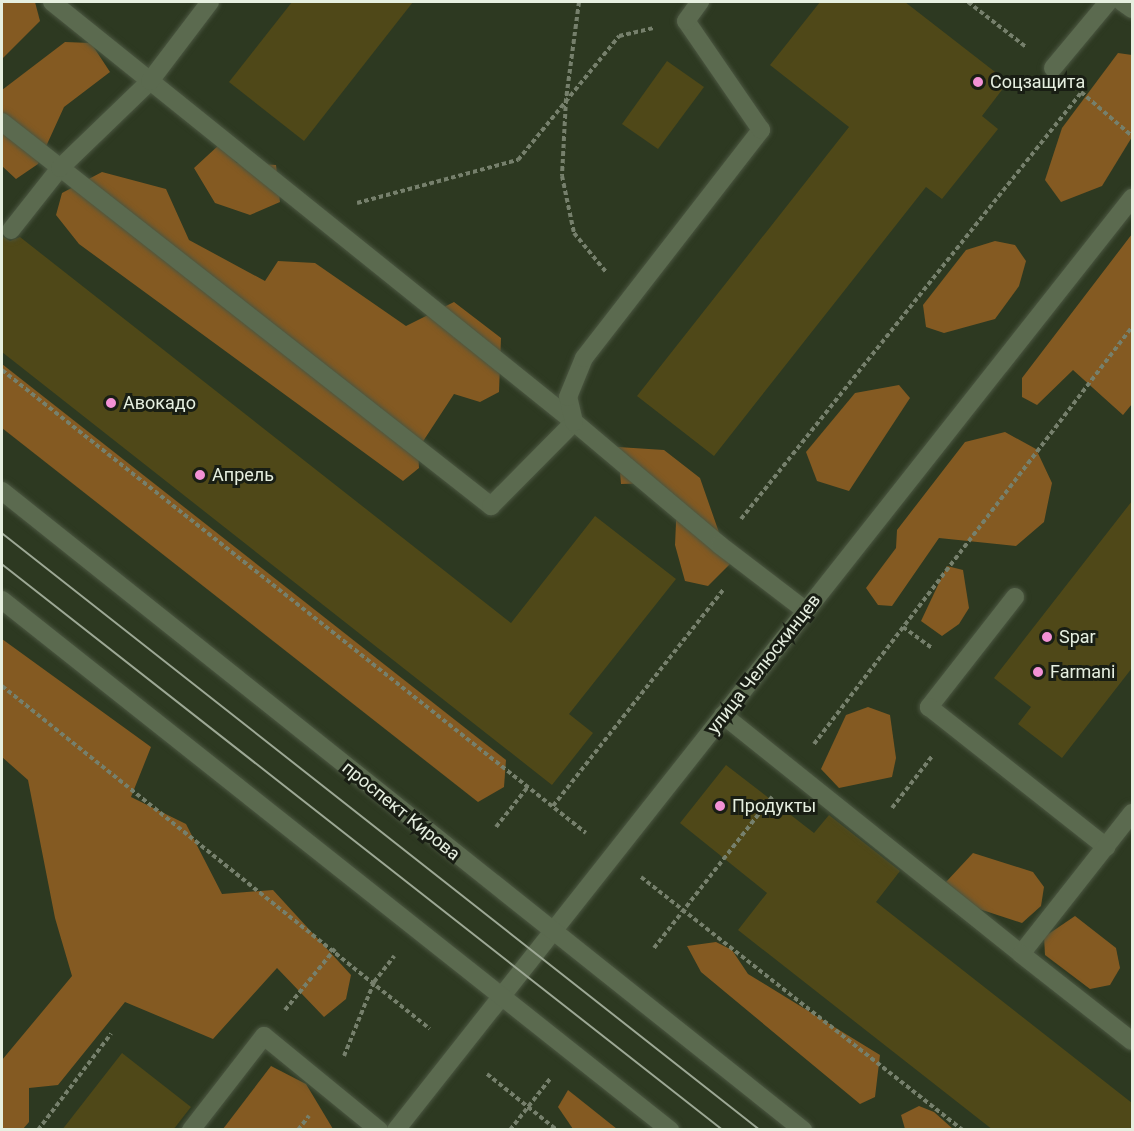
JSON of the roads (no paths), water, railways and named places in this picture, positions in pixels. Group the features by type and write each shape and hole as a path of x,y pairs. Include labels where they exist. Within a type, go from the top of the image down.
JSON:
{"street":[{"path":"52,2 574,422 720,545 806,611"},
{"path":"11,230 60,168 150,81 210,2"},
{"path":"574,422 568,398 584,358 761,130 686,21 700,2"},
{"path":"1053,68 1108,2"},
{"path":"1122,2 1132,9"},
{"path":"2,122 491,506 574,422"},
{"name":"улица Челюскинцев","path":"396,1130 1132,198"},
{"name":"проспект Кирова","path":"2,491 803,1130"},
{"path":"1015,597 928,707 1106,847"},
{"path":"2,600 670,1130"},
{"path":"723,715 1132,1041"},
{"path":"1022,954 1132,813"},
{"path":"191,1130 264,1036 379,1130"}],"tram line":[{"path":"2,533 760,1130"},
{"path":"2,564 723,1130"}],"place":[{"name":"Соцзащита","path":"978,82"},
{"name":"Авокадо","path":"111,403"},
{"name":"Апрель","path":"200,475"},
{"name":"Spar","path":"1047,637"},
{"name":"Farmani","path":"1038,672"},
{"name":"Продукты","path":"720,806"}]}
